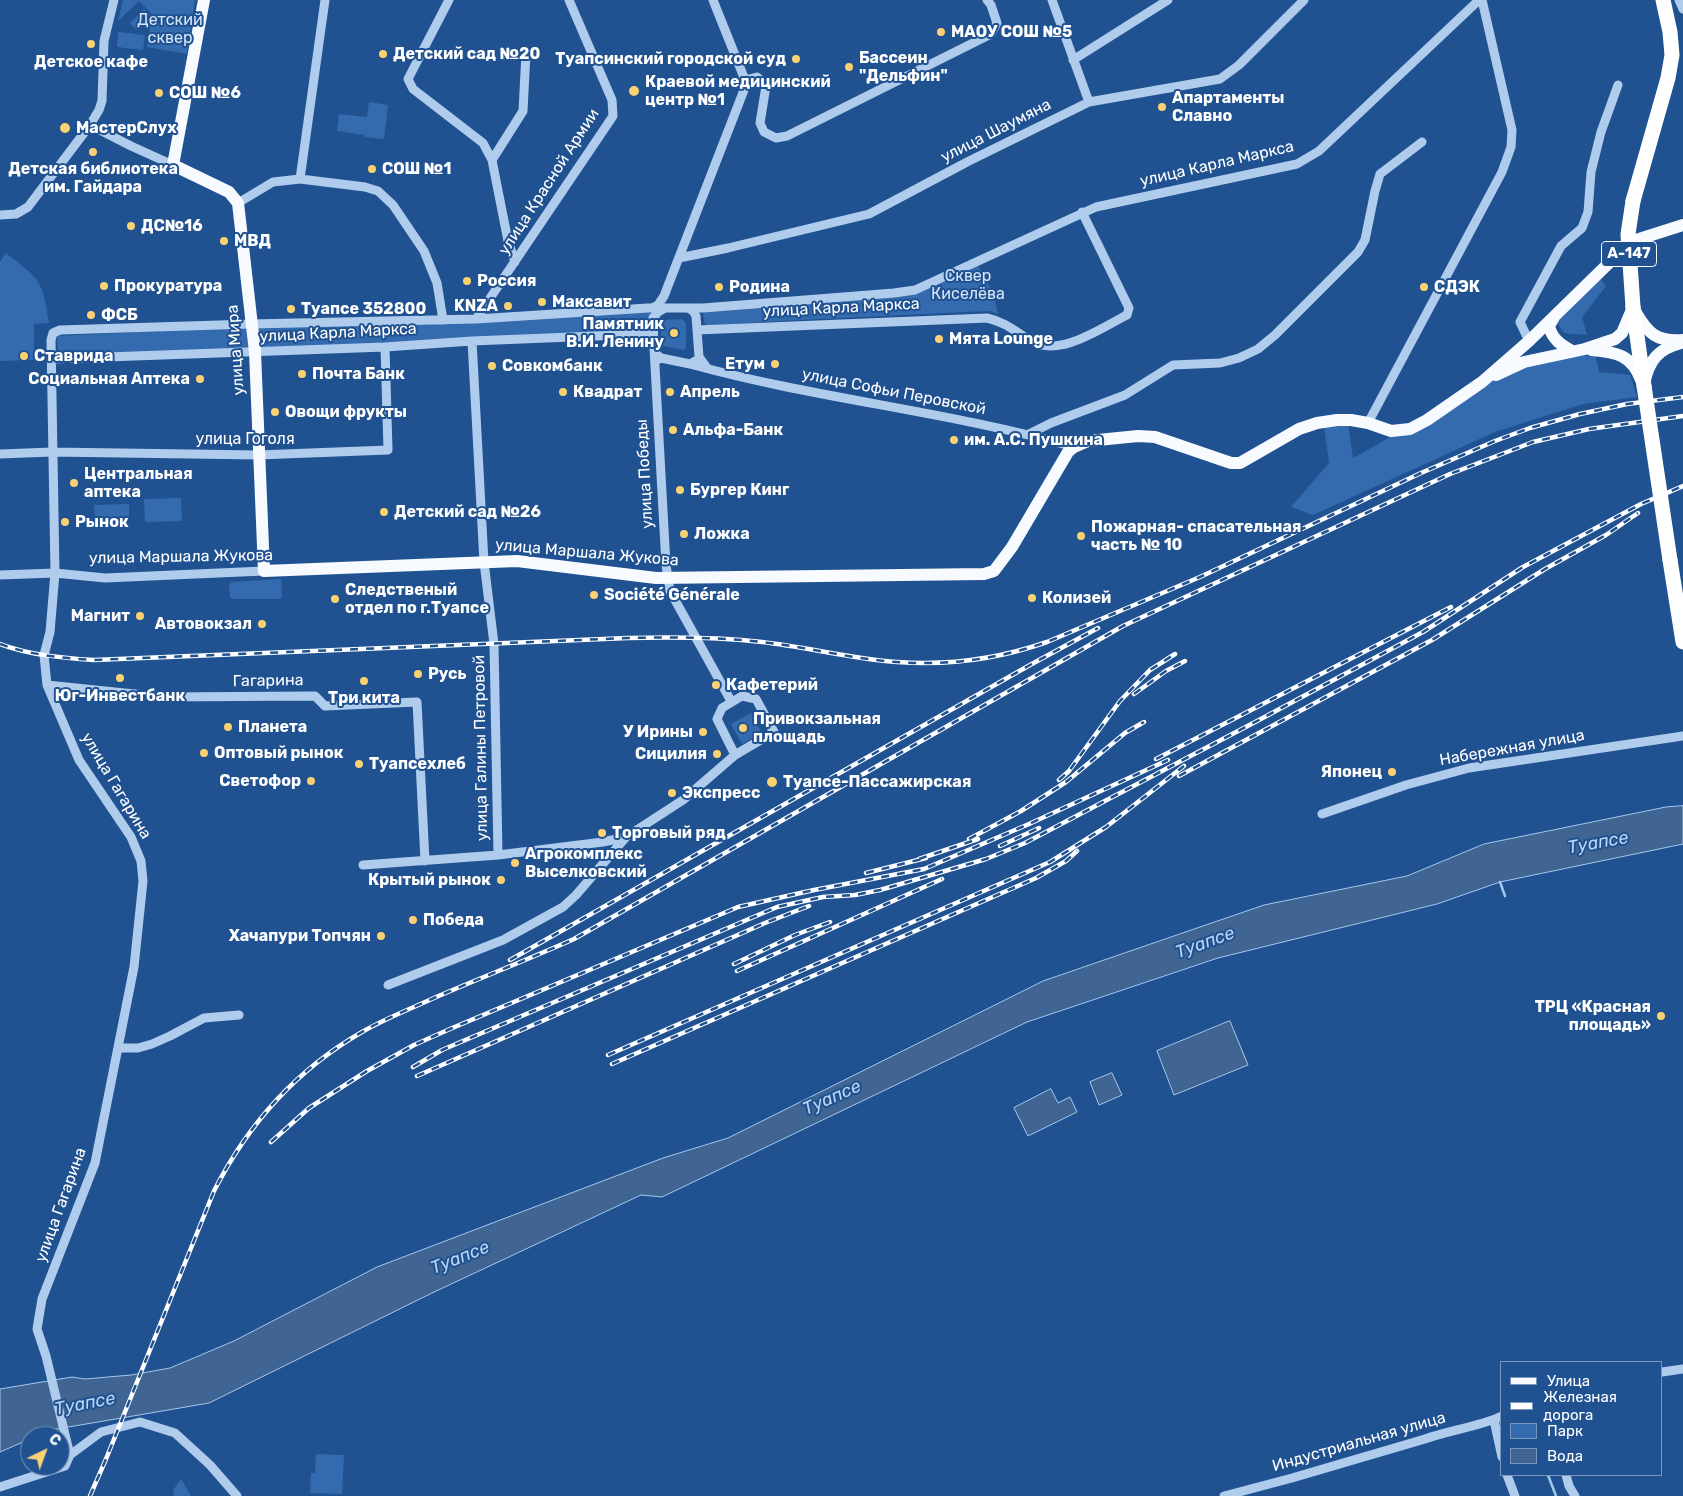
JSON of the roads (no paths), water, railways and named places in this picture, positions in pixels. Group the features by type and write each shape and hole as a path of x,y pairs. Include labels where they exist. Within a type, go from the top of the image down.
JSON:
{"highway":[{"name":"А-147","path":"1663,0 1670,32 1672,55 1668,78 1633,201 1628,234 1633,307 1683,642"}],"main road":[{"path":"204,0 173,165 229,192 238,203"},
{"name":"улица Мира","path":"238,203 255,352 264,571"},
{"path":"1074,447 1088,441 1138,436 1155,437 1231,463 1240,463 1299,429 1317,423 1337,420 1368,423 1391,431 1410,429 1427,420 1482,382 1531,339 1613,259 1636,240 1683,224"},
{"name":"А-147","path":"1633,307 1642,324 1654,336 1669,341 1683,341"},
{"name":"А-147","path":"1572,350 1585,349 1607,343 1622,333 1633,307"},
{"path":"1555,315 1550,331 1558,342 1572,350"},
{"path":"1531,339 1534,348 1546,357"},
{"name":"А-147","path":"1644,386 1647,372 1654,357 1670,346 1683,341"},
{"name":"А-147","path":"1585,349 1620,354 1635,366 1644,386"},
{"path":"1482,382 1524,362 1572,350"},
{"name":"улица Маршала Жукова","path":"264,571 517,561 667,578 984,574 994,570 1012,547 1068,452 1074,447"}],"street":[{"path":"0,215 16,214 28,207 99,110 102,101 104,41 114,0"},
{"path":"300,179 326,0"},
{"path":"449,0 408,79 413,89 482,143 492,160 508,241 515,262"},
{"name":"улица Красной Армии","path":"476,319 613,116 612,100 569,0"},
{"path":"658,361 654,344 660,307 744,90 745,80 713,0"},
{"path":"745,80 757,77 766,86 760,123 764,132 776,138 787,136 991,34 997,23 991,5 987,0"},
{"path":"1052,0 1089,102"},
{"path":"1073,60 1168,0"},
{"name":"улица Шаумяна","path":"679,258 869,214 969,161 1089,102 1220,79 1239,65 1304,0"},
{"path":"1368,423 1502,172 1512,147 1512,130 1480,0"},
{"name":"улица Карла Маркса","path":"51,340 53,333 60,330 476,319 660,307 703,308 915,290 1096,207 1297,164 1319,151 1480,0"},
{"path":"1679,0 1683,9"},
{"path":"492,160 523,111 526,54"},
{"path":"1531,339 1520,322 1561,246 1582,228 1588,212 1591,172 1601,132 1618,85"},
{"path":"90,124 130,146 173,165"},
{"path":"1029,434 1051,423 1124,395 1173,366 1220,363 1238,358 1258,349 1275,336 1358,252 1366,240 1380,174 1422,142"},
{"path":"238,203 274,182 300,179 365,187 378,191 393,205 424,251 437,283 443,320"},
{"name":"улица Карла Маркса","path":"697,330 987,318 1005,324 1039,345 1048,347 1068,344 1127,315 1129,312 1129,308 1082,212"},
{"path":"688,308 696,316"},
{"path":"703,308 698,310 696,316 698,352 701,361 707,369"},
{"name":"улица Карла Маркса","path":"51,359 385,347 472,341 646,334 650,336 654,344"},
{"name":"улица Гагарина","path":"51,340 55,573 50,632 44,655 47,686 79,760 131,837 141,860 143,881 134,967 94,1162 42,1299 37,1329 46,1356 63,1426"},
{"name":"улица Галины Петровой","path":"472,341 484,562 494,644 498,855"},
{"name":"улица Гоголя","path":"0,454 52,452 258,455 388,450 385,347"},
{"path":"690,364 696,360 698,352"},
{"name":"улица Софьи Перовской","path":"658,361 690,364 801,389 1029,434 1074,447"},
{"name":"улица Победы","path":"658,361 667,578 670,591 678,608 731,701"},
{"name":"улица Маршала Жукова","path":"0,575 55,573 105,578 264,571"},
{"name":"Гагарина","path":"47,686 163,697 315,696 325,706 417,702 425,861"},
{"path":"388,985 503,940 563,906 576,896 626,837 683,800 735,755 774,732 756,699 742,696 731,701 722,708 717,718 735,755"},
{"name":"Набережная улица","path":"1322,814 1406,785 1469,768 1683,736"},
{"path":"364,865 498,855 603,842 626,837"},
{"path":"118,1048 138,1048 152,1044 204,1018 239,1015"},
{"path":"1663,1372 1683,1369"},
{"path":"1498,1418 1500,1438"},
{"name":"Индустриальная улица","path":"1224,1496 1498,1418"},
{"path":"70,1455 101,1432 140,1422 175,1433 210,1464 236,1496"},
{"path":"0,1487 34,1476"},
{"path":"1507,1476 1515,1496"},
{"path":"1566,1476 1575,1496"}],"water":[{"name":"Туапсе","path":"1683,806 1683,844 1500,882 1437,904 1218,958 1027,1022 662,1197 641,1195 432,1293 209,1403 70,1427 20,1426 20,1443 0,1452 0,1389 72,1377 85,1379 131,1375 170,1368 234,1341 377,1267 663,1158 728,1138 1043,981 1264,905 1407,876 1484,844 1666,807"},
{"path":"1230,1021 1248,1065 1174,1095 1157,1051"},
{"path":"1112,1073 1122,1095 1099,1105 1090,1082"},
{"path":"1051,1089 1058,1103 1070,1097 1077,1112 1028,1136 1014,1108"}],"waterway":[{"path":"1500,882 1505,896"},
{"path":"1548,1476 1556,1496"}],"railway":[{"path":"0,644 46,655 94,660 628,638 695,638 762,642 897,662 935,663 973,660 1010,653 1047,642 1200,577 1421,473 1530,428 1580,414 1627,404 1683,397"},
{"path":"90,1496 214,1191 227,1166 258,1121 276,1101 295,1081 338,1047 370,1027 397,1014 574,939 1123,626 1450,474 1533,442 1589,429 1683,416"},
{"path":"413,1067 442,1050 777,907 823,897 855,895 880,890 986,859 1025,843 1423,632 1523,567 1641,504 1683,486"},
{"path":"1179,776 1432,640 1545,569 1606,535 1638,513"},
{"path":"1156,759 1451,607"},
{"path":"510,960 1098,628"},
{"path":"1059,780 1069,771 1120,701 1150,670 1175,654"},
{"path":"1134,694 1166,671 1185,661"},
{"path":"969,839 1021,811 1066,782 1125,733 1144,722"},
{"path":"271,1142 309,1108 367,1071 414,1045 450,1029 738,907 924,869 1029,824 1168,760"},
{"path":"608,1055 1050,862 1106,827 1184,766"},
{"path":"1000,846 1039,828"},
{"path":"919,859 978,839"},
{"path":"612,1064 1036,878 1066,861 1077,851"},
{"path":"866,873 926,858"},
{"path":"737,971 942,879"},
{"path":"417,1076 765,923 809,906"},
{"path":"734,964 795,935 830,922"}],"place":[{"name":"МАОУ СОШ №5","path":"941,32"},
{"name":"Детское кафе","path":"91,44"},
{"name":"Детский сад №20","path":"383,54"},
{"name":"Туапсинский городской суд","path":"796,59"},
{"name":"Бассеин \"Дельфин\"","path":"849,67"},
{"name":"Краевой медицинский центр №1","path":"634,91"},
{"name":"СОШ №6","path":"159,93"},
{"name":"Апартаменты Славно","path":"1162,107"},
{"name":"МастерСлух","path":"65,128"},
{"name":"Детская библиотека им. Гайдара","path":"93,152"},
{"name":"СОШ №1","path":"372,169"},
{"name":"ДС№16","path":"131,226"},
{"name":"МВД","path":"224,241"},
{"name":"Россия","path":"467,281"},
{"name":"Прокуратура","path":"104,286"},
{"name":"Родина","path":"719,287"},
{"name":"СДЭК","path":"1424,287"},
{"name":"Максавит","path":"542,302"},
{"name":"KNZA","path":"508,306"},
{"name":"Туапсе 352800","path":"291,309"},
{"name":"ФСБ","path":"91,315"},
{"name":"Памятник В.И. Ленину","path":"674,333"},
{"name":"Мята Lounge","path":"939,339"},
{"name":"Ставрида","path":"24,356"},
{"name":"Етум","path":"775,364"},
{"name":"Совкомбанк","path":"492,366"},
{"name":"Почта Банк","path":"302,374"},
{"name":"Социальная Аптека","path":"200,379"},
{"name":"Квадрат","path":"563,392"},
{"name":"Апрель","path":"670,392"},
{"name":"Овощи фрукты","path":"275,412"},
{"name":"Альфа-Банк","path":"673,430"},
{"name":"им. А.С. Пушкина","path":"954,440"},
{"name":"Центральная аптека","path":"74,483"},
{"name":"Бургер Кинг","path":"680,490"},
{"name":"Детский сад №26","path":"384,512"},
{"name":"Рынок","path":"65,522"},
{"name":"Ложка","path":"684,534"},
{"name":"Пожарная- спасательная часть № 10","path":"1081,536"},
{"name":"Société Générale","path":"594,595"},
{"name":"Колизей","path":"1032,598"},
{"name":"Следственый отдел по г.Туапсе","path":"335,599"},
{"name":"Магнит","path":"140,616"},
{"name":"Автовокзал","path":"262,624"},
{"name":"Русь","path":"418,674"},
{"name":"Юг-Инвестбанк","path":"120,678"},
{"name":"Три кита","path":"364,681"},
{"name":"Кафетерий","path":"716,685"},
{"name":"Планета","path":"228,727"},
{"name":"Привокзальная площадь","path":"743,728"},
{"name":"У Ирины","path":"703,732"},
{"name":"Оптовый рынок","path":"204,753"},
{"name":"Сицилия","path":"717,754"},
{"name":"Туапсехлеб","path":"359,764"},
{"name":"Японец","path":"1392,772"},
{"name":"Светофор","path":"311,781"},
{"name":"Туапсе-Пассажирская","path":"772,782"},
{"name":"Экспресс","path":"672,793"},
{"name":"Торговый ряд","path":"602,833"},
{"name":"Агрокомплекс Выселковский","path":"515,863"},
{"name":"Крытый рынок","path":"501,880"},
{"name":"Победа","path":"413,920"},
{"name":"Хачапури Топчян","path":"381,936"},
{"name":"ТРЦ «Красная площадь»","path":"1661,1016"}],"park label":[{"name":"Детский сквер","path":"170,29"},
{"name":"Сквер Киселёва","path":"968,285"}]}
